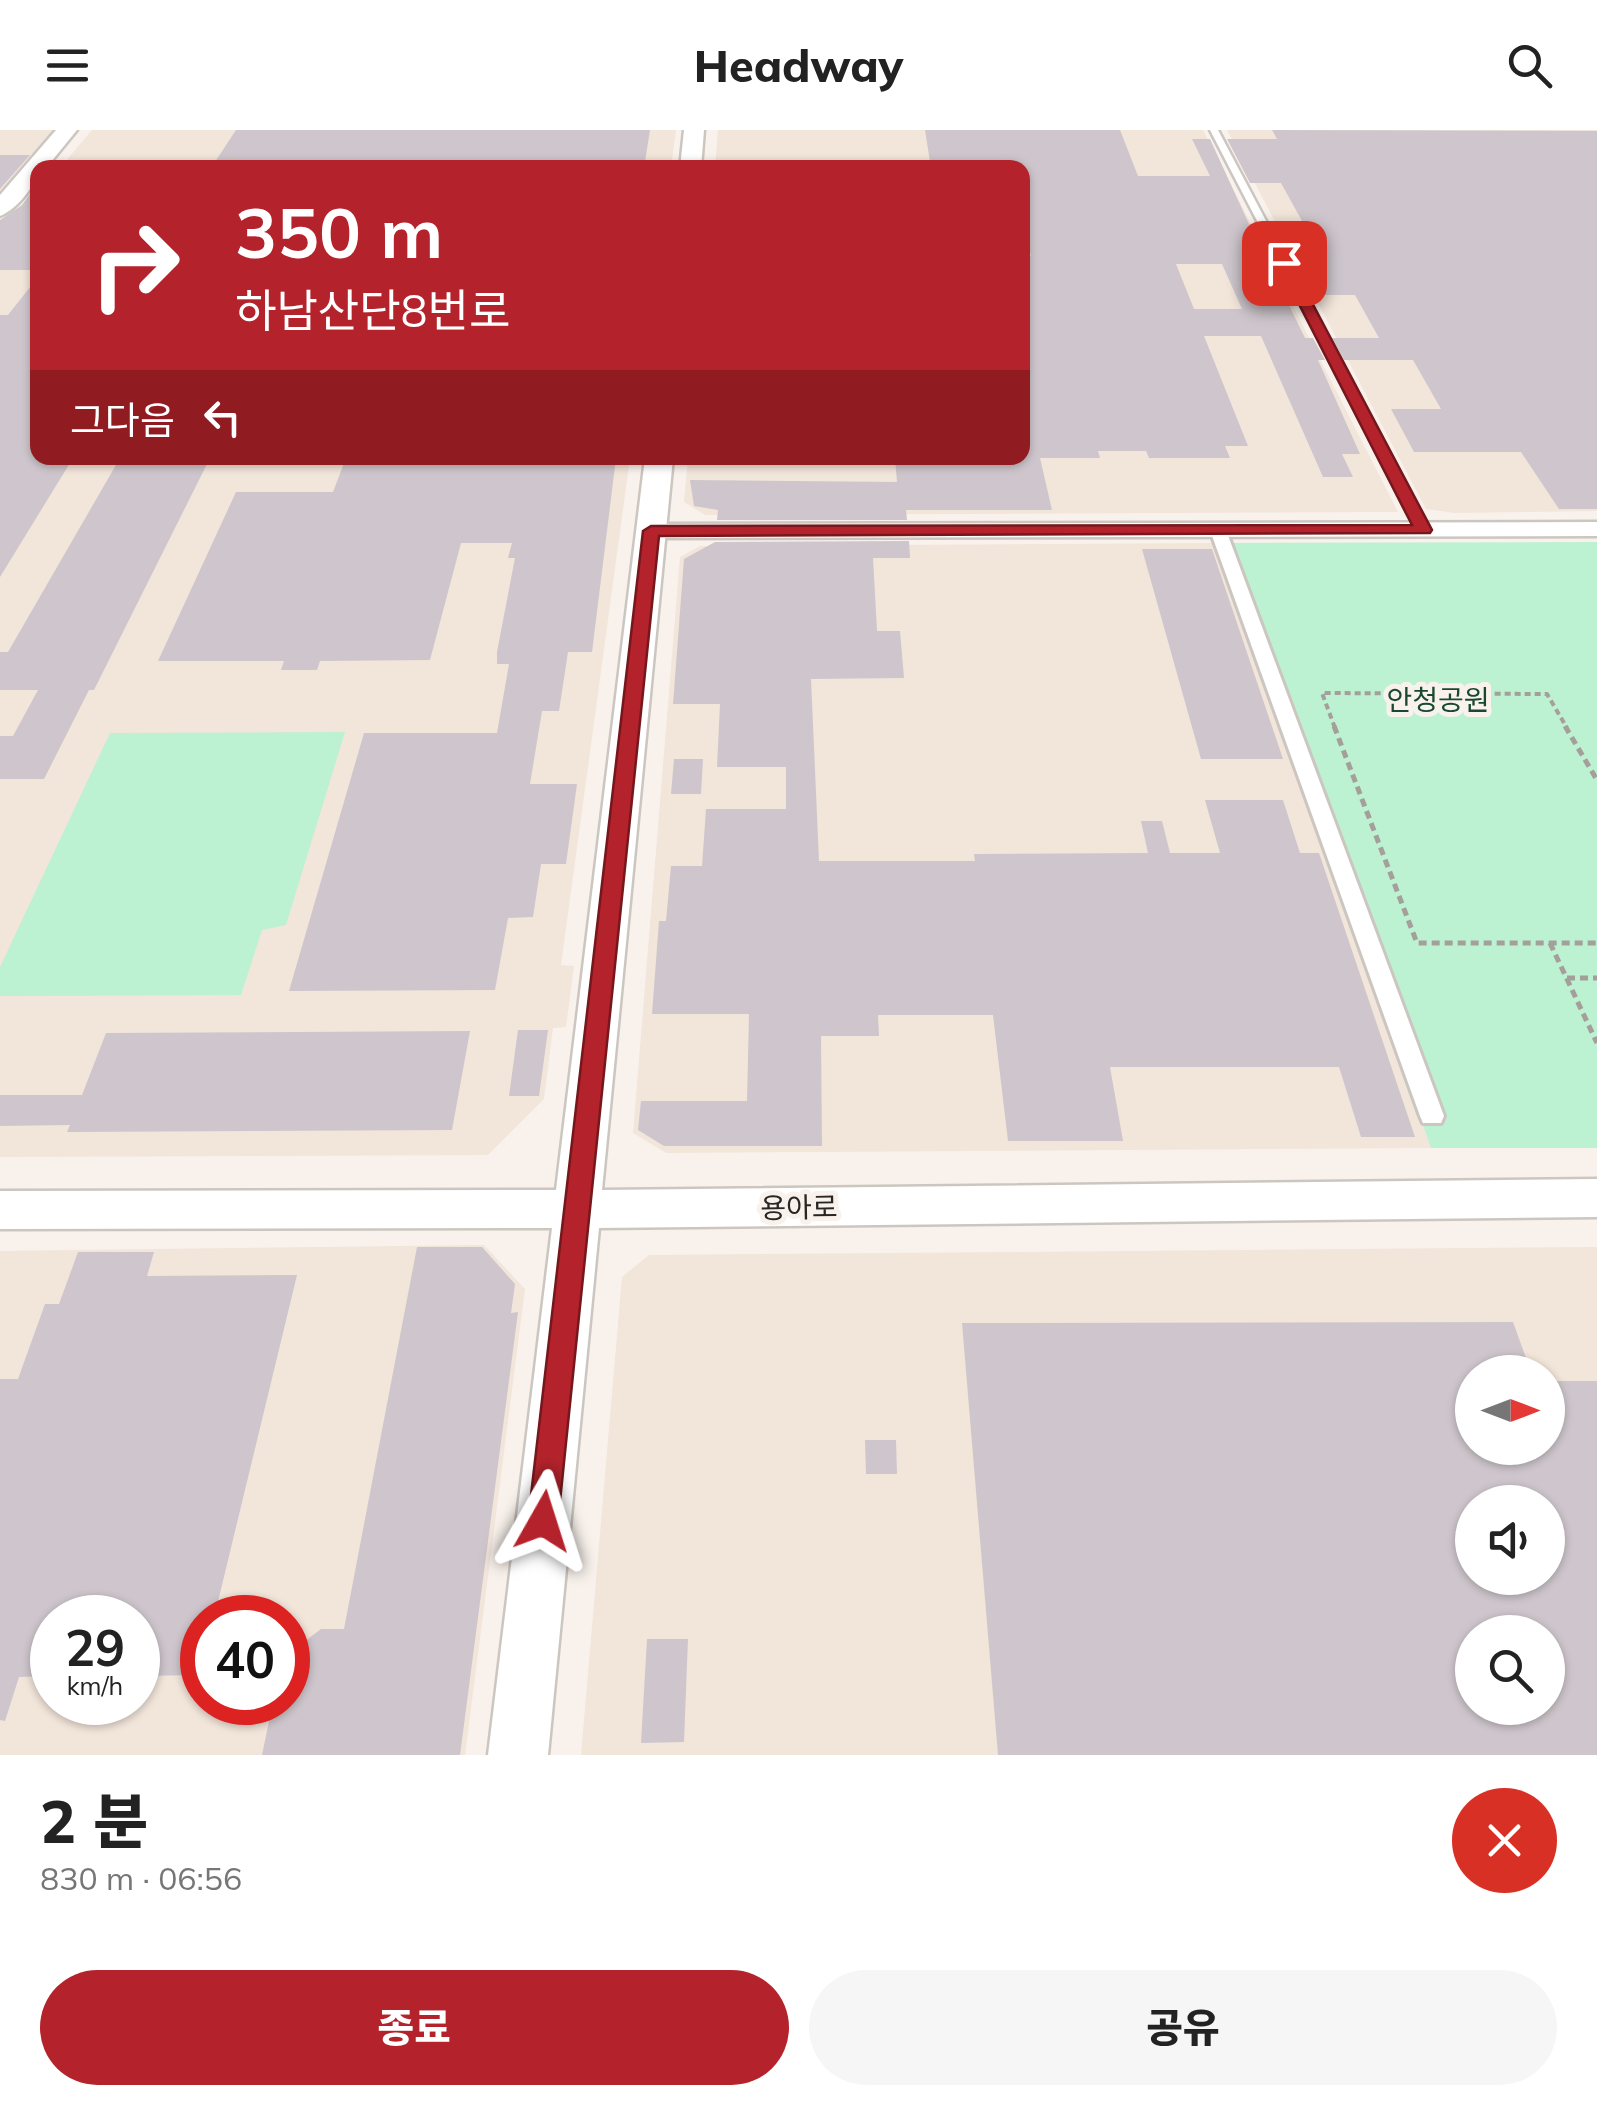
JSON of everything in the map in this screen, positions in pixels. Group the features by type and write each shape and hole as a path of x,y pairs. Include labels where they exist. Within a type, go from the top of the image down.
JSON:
{"street":[{"path":"42,160 68,130"},
{"path":"691,160 694,130"},
{"path":"0,209 30,174"},
{"path":"518,1755 658,465"},
{"path":"651,531 1597,529"},
{"path":"1218,530 1432,1116"},
{"name":"용아로","path":"0,1210 576,1209 1597,1198"}],"lane":[{"path":"1214,130 1424,530"}],"path":[{"path":"1597,780 1547,694 1322,693 1417,942 1597,943"},
{"path":"1550,943 1597,1043"},
{"path":"1567,978 1597,978"},
{"path":"1586,1018 1597,1018"}],"shaded area":[{"path":"0,130 53,130 0,191"},
{"path":"92,130 676,130 672,160 67,160"},
{"path":"718,130 1203,130 1398,512 705,515 684,502 687,465 1030,465 1030,160 716,160"},
{"path":"1227,130 1597,130 1597,511 1455,513 1426,509"},
{"path":"30,202 30,465 629,465 561,965 574,966 566,1027 553,1028 544,1099 488,1155 0,1157 0,237"},
{"path":"1216,543 1431,1148 666,1153 633,1133 680,557 700,546"},
{"path":"484,1245 525,1289 465,1755 0,1755 0,1251"},
{"path":"1597,1247 1597,1755 581,1755 622,1277 649,1255"}],"green space":[{"name":"안청공원","path":"1597,542 1597,1148 1431,1148 1216,543"},
{"path":"345,732 286,925 262,930 241,995 0,996 0,967 110,733"}],"building":[{"path":"236,130 650,130 645,160 216,160"},
{"path":"925,130 1120,130 1138,176 1210,176 1192,139 1210,139 1265,259 1273,259 1291,295 1284,295 1305,338 1313,338 1325,360 1318,360 1360,454 1342,454 1353,477 1323,477 1261,336 1204,336 1248,446 1225,446 1230,458 1149,458 1146,451 1098,451 1100,458 1040,458 1052,510 906,510 907,520 717,520 718,510 694,506 690,480 897,482 896,465 1030,465 1030,160 930,160","holes":["1176,264 1222,264 1242,309 1194,309"]},
{"path":"1272,130 1597,131 1597,509 1559,509 1521,452 1414,452 1391,409 1441,409 1413,360 1344,360 1332,338 1379,338 1355,295 1310,295 1290,259 1320,259 1318,250 1281,183 1250,183 1227,139 1277,139"},
{"path":"0,155 30,155 0,189"},
{"path":"30,194 30,270 0,270 0,220 22,205"},
{"path":"30,287 30,465 69,465 0,577 0,315 8,315"},
{"path":"116,465 206,465 94,690 89,690 44,779 0,779 0,736 13,736 38,690 0,690 0,652 8,652"},
{"path":"343,465 615,465 592,652 568,652 559,711 542,711 530,784 577,784 566,864 541,864 533,917 508,918 495,990 289,991 364,733 497,733 509,664 497,664 497,652 515,558 508,558 512,543 461,543 430,660 320,661 317,670 281,670 284,661 158,661 236,492 333,492"},
{"path":"909,541 910,558 873,558 877,631 900,631 904,678 811,679 819,861 975,861 974,854 1148,853 1141,821 1162,821 1170,853 1220,853 1205,800 1283,800 1300,853 1319,853 1415,1137 1361,1137 1339,1067 1110,1067 1123,1141 1008,1141 993,1015 878,1015 879,1036 821,1036 822,1146 664,1146 638,1130 641,1101 747,1101 749,1014 652,1014 659,921 666,921 671,866 702,866 706,809 786,809 786,767 717,767 720,704 673,704 684,559 715,542"},
{"path":"1142,549 1212,549 1283,759 1201,759"},
{"path":"674,759 703,759 701,794 671,794"},
{"path":"518,1030 548,1030 539,1096 509,1096"},
{"path":"470,1031 452,1130 67,1132 70,1125 0,1126 0,1095 82,1095 106,1033"},
{"path":"417,1247 482,1247 515,1284 511,1313 518,1312 460,1755 262,1755 268,1725 310,1725 310,1637 321,1629 344,1629"},
{"path":"78,1252 154,1252 147,1276 297,1275 220,1595 180,1595 180,1675 160,1676 160,1595 30,1595 30,1677 19,1677 5,1721 0,1720 0,1379 18,1379 45,1304 59,1304"},
{"path":"1513,1322 1525,1355 1455,1355 1455,1465 1565,1465 1565,1381 1597,1381 1597,1755 998,1755 962,1323"},
{"path":"865,1440 896,1440 897,1474 866,1474"},
{"path":"647,1639 688,1639 684,1742 641,1743"}],"route":[{"path":"543,1521 651,531 1424,530 1284,263"}]}
